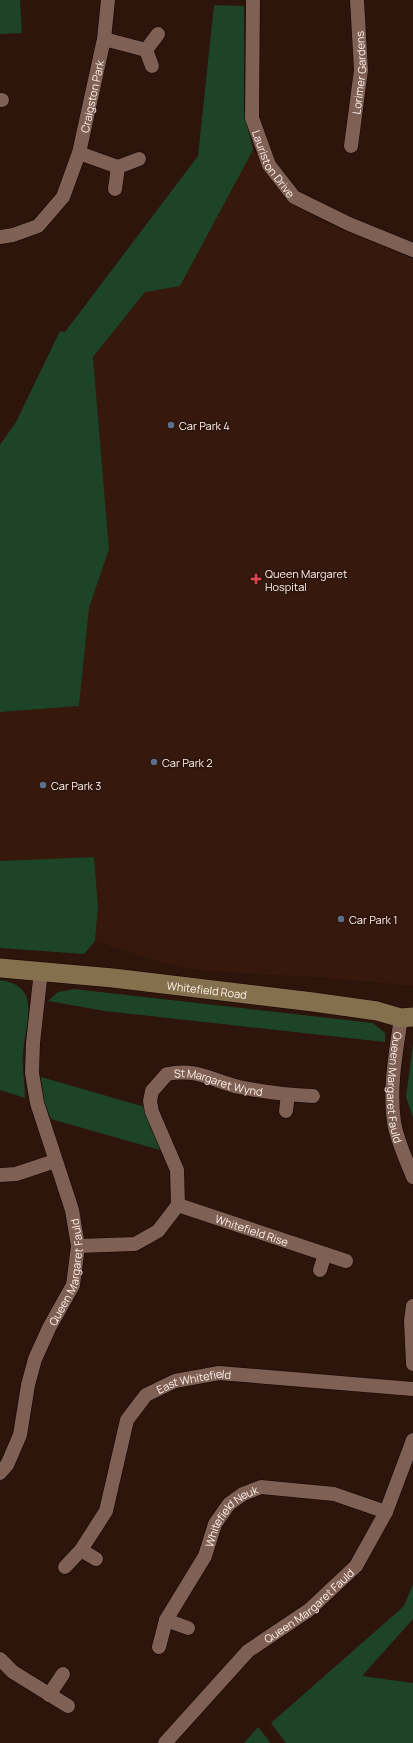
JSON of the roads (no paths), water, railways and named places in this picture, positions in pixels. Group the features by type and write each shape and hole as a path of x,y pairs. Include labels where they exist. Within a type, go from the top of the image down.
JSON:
{"main road":[{"name":"Whitefield Road","path":"0,968 41,971 313,1002 377,1011 407,1018"}],"street":[{"name":"Craigston Park","path":"0,238 38,226 63,197 79,153 104,39 108,0"},
{"name":"Lauriston Drive","path":"253,0 252,118 269,165 294,197 349,224 413,250"},
{"name":"Lorimer Gardens","path":"351,146 360,70 357,0"},
{"path":"146,50 158,34"},
{"path":"104,39 146,50"},
{"path":"146,50 152,66"},
{"path":"79,153 118,167 139,160"},
{"path":"115,189 118,167"},
{"name":"Queen Margaret Fauld","path":"0,1473 7,1465 20,1435 28,1384 35,1359 49,1328 73,1285 78,1246 72,1210 37,1103 32,1073 33,1043 41,971"},
{"name":"Queen Margaret Fauld","path":"407,1018 395,1056 392,1099 395,1123 400,1143 413,1177"},
{"name":"St Margaret Wynd","path":"178,1205 177,1170 152,1112 150,1101 152,1091 158,1082 167,1074 189,1071 238,1086 288,1095 313,1096"},
{"path":"286,1111 288,1095"},
{"path":"0,1175 16,1174 56,1160"},
{"path":"78,1246 135,1244 158,1231 178,1205"},
{"name":"Whitefield Rise","path":"178,1205 346,1261"},
{"path":"320,1270 326,1254"},
{"path":"413,1306 411,1321 413,1364"},
{"name":"East Whitefield","path":"65,1567 81,1550 106,1511 127,1420 146,1396 175,1381 219,1373 413,1389"},
{"name":"Queen Margaret Fauld","path":"165,1743 248,1651 309,1610 356,1566 386,1512 413,1440"},
{"name":"Whitefield Neuk","path":"159,1647 166,1620 205,1556 215,1524 229,1504 243,1494 261,1487 334,1494 386,1512"},
{"path":"81,1550 96,1559"},
{"path":"166,1620 188,1628"},
{"path":"0,1659 13,1672 68,1706"},
{"path":"49,1695 63,1674"}],"place":[{"name":"Car Park 4","path":"171,425"},
{"name":"Queen Margaret Hospital","path":"256,579"},
{"name":"Car Park 2","path":"154,762"},
{"name":"Car Park 3","path":"43,785"},
{"name":"Car Park 1","path":"341,919"}]}
